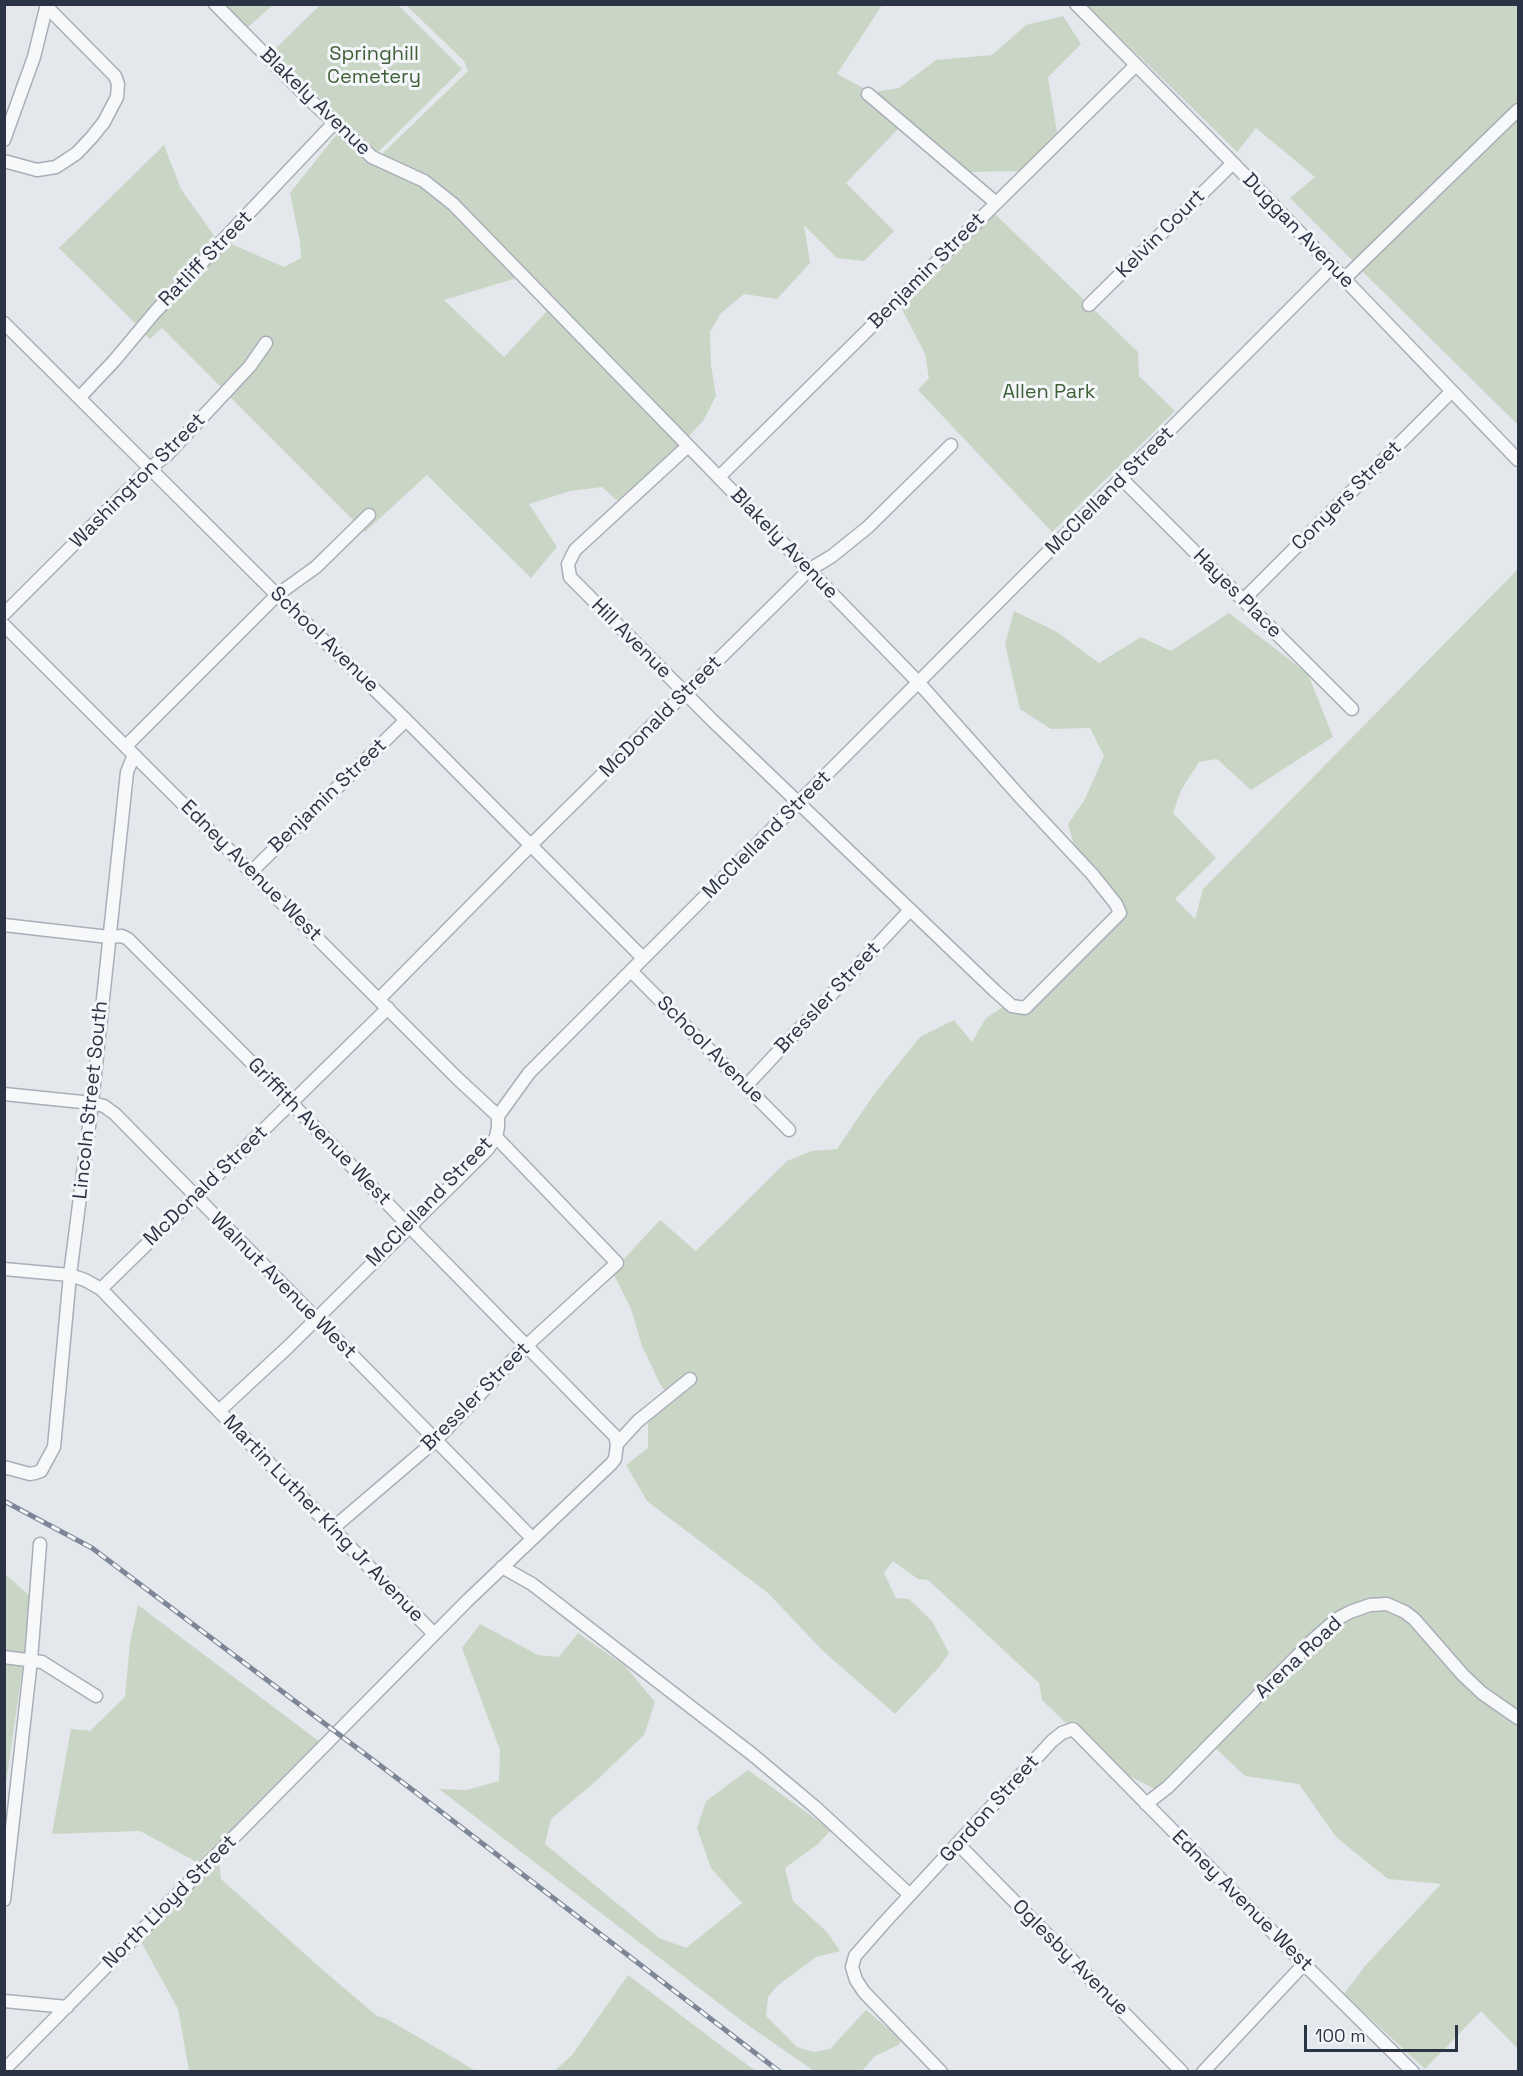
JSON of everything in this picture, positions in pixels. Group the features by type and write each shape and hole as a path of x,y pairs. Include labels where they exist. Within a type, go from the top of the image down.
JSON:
{"street":[{"name":"Blakely Avenue","path":"215,4 334,123 372,157 424,181 441,193 919,683 1022,799 1080,860 1116,904 1120,913 1028,1006 1020,1008 1012,1006 1003,999 910,910"},
{"name":"Duggan Avenue","path":"1076,4 1233,163 1518,460"},
{"path":"4,140 34,57 47,6"},
{"path":"4,162 37,170 56,167 77,153 92,137 104,122 117,97 118,84 115,76 47,6"},
{"name":"Benjamin Street","path":"719,477 1136,65"},
{"path":"868,94 995,202"},
{"path":"1344,279 1518,110"},
{"name":"Ratliff Street","path":"80,397 155,312 334,123"},
{"name":"Kelvin Court","path":"1089,305 1233,163"},
{"name":"McClelland Street","path":"219,1411 480,1156 496,1137 498,1116 529,1073 1332,267"},
{"name":"School Avenue","path":"4,322 643,958"},
{"name":"Washington Street","path":"4,615 150,468 167,455 250,366 266,343"},
{"name":"Conyers Street","path":"1243,600 1452,391"},
{"name":"McDonald Street","path":"101,1289 291,1104 531,845 809,570 832,556 868,527 951,445"},
{"name":"Hill Avenue","path":"688,446 575,550 568,564 573,581 685,693 910,910"},
{"name":"Hayes Place","path":"1122,479 1352,709"},
{"name":"Lincoln Street South","path":"4,1467 30,1474 41,1471 54,1447 70,1275 92,1103 130,750 277,595 316,567 369,515"},
{"name":"Edney Avenue West","path":"4,625 498,1116"},
{"name":"Benjamin Street","path":"251,872 406,720"},
{"name":"Bressler Street","path":"746,1086 910,910"},
{"name":"Griffith Avenue West","path":"4,925 109,937 122,936 128,939 615,1437 617,1444"},
{"name":"School Avenue","path":"631,971 789,1130"},
{"name":"Walnut Avenue West","path":"4,1094 92,1103 104,1106 115,1114 532,1538"},
{"name":"Bressler Street","path":"332,1529 435,1441 526,1346 617,1263 496,1137"},
{"name":"Martin Luther King Jr Avenue","path":"4,1269 70,1275 101,1289 434,1634 611,1464 615,1459 617,1444 638,1421 690,1379"},
{"path":"4,1900 8,1834 31,1660 40,1544"},
{"path":"502,1567 532,1584 753,1755 815,1807 910,1894"},
{"name":"Arena Road","path":"1146,1804 1168,1787 1313,1640 1337,1619 1370,1605 1387,1604 1405,1612 1414,1619 1463,1676 1482,1693 1518,1718"},
{"name":"North Lloyd Street","path":"4,2070 434,1634"},
{"path":"4,1657 42,1662 96,1696"},
{"name":"Edney Avenue West","path":"1073,1729 1413,2072"},
{"name":"Gordon Street","path":"941,2072 864,1992 856,1980 852,1967 858,1952 1052,1741 1062,1733 1073,1729"},
{"name":"Oglesby Avenue","path":"957,1844 1182,2072"},
{"path":"1203,2072 1304,1964"},
{"path":"4,2001 67,2007"}],"green space":[{"path":"224,5 273,5 247,28"},
{"name":"Springhill Cemetery","path":"320,5 398,5 462,69 376,154 273,51"},
{"path":"406,5 882,5 837,74 865,89 861,95 898,129 846,183 894,231 864,261 837,258 804,225 810,263 777,299 744,294 721,313 710,332 711,365 716,396 703,421 688,437 457,200 427,176 381,155 468,71 464,61"},
{"path":"1087,5 1518,5 1518,103 1354,262 1290,198 1315,177 1256,128 1237,152"},
{"path":"1063,16 1081,44 1048,77 1057,132 1020,171 967,172 875,92 899,88 936,60 992,55 1026,25"},
{"path":"1518,118 1518,425 1361,270"},
{"path":"337,134 368,162 420,186 437,198 517,278 444,300 504,357 548,310 680,445 619,502 602,487 570,491 529,504 557,547 531,578 427,475 365,532 362,528 376,515 370,507 354,521 229,396 273,342 265,336 246,363 222,388 162,328 150,339 144,333 229,243 284,267 301,258 290,193"},
{"path":"164,145 181,189 215,237 219,239 137,325 59,248"},
{"name":"Allen Park","path":"995,214 1138,352 1139,376 1175,411 1052,532 918,390 929,378 925,354 902,309"},
{"path":"1518,569 1518,2049 1481,2011 1425,2069 1344,1994 1365,1966 1441,1884 1388,1879 1336,1837 1299,1784 1245,1776 1206,1739 1155,1789 1127,1775 1078,1726 1077,1722 1073,1721 1068,1725 1042,1700 1039,1683 928,1580 918,1579 893,1561 884,1573 896,1598 909,1599 932,1621 949,1653 940,1666 895,1714 823,1651 768,1593 647,1501 626,1465 648,1448 648,1423 698,1379 692,1371 666,1392 642,1346 631,1309 614,1275 625,1263 623,1260 660,1220 696,1251 787,1161 812,1151 837,1149 875,1093 920,1037 954,1020 972,1042 986,1018 1003,1007 1009,1012 1025,1014 1126,912 1121,901 1074,845 1068,824 1084,801 1104,756 1090,728 1051,729 1020,709 1005,644 1014,611 1057,632 1099,663 1141,637 1171,651 1229,613 1308,674 1333,737 1251,790 1217,759 1199,762 1181,790 1173,813 1216,858 1175,899 1195,919 1203,889"},
{"path":"4,1573 30,1596 25,1653 5,1651"},
{"path":"138,1605 320,1742 199,1866 193,1860 140,1831 52,1834 71,1729 90,1731 125,1697 130,1643"},
{"path":"480,1624 538,1655 559,1657 578,1633 625,1666 655,1702 644,1735 596,1781 551,1819 545,1844 659,1938 686,1948 742,1903 711,1868 697,1828 706,1801 748,1770 831,1830 818,1844 785,1868 793,1901 827,1932 840,1951 816,1957 778,1985 768,1997 766,2016 797,2047 814,2052 830,2049 866,2010 902,2040 898,2045 875,2056 862,2071 814,2071 742,2021 439,1789 467,1790 499,1781 500,1750 462,1648"},
{"path":"5,1663 23,1665 5,1790"},
{"path":"219,1860 221,1879 377,2016 387,2019 476,2071 189,2071 178,2009 140,1940"},
{"path":"628,1975 756,2071 554,2071 572,2055"}],"railway":[{"path":"4,1501 92,1548 780,2072"}]}
